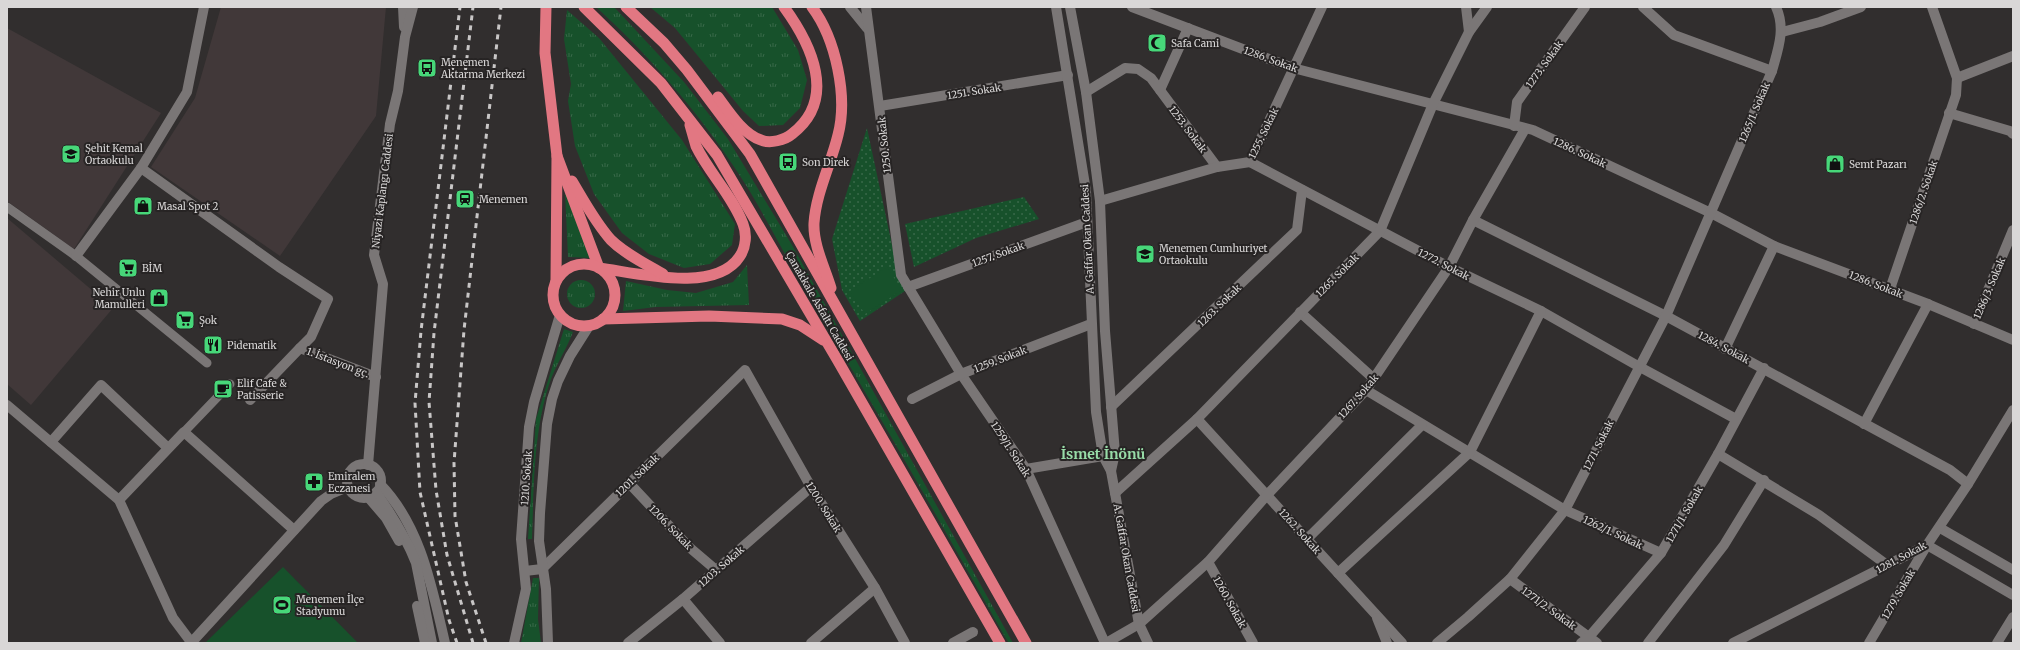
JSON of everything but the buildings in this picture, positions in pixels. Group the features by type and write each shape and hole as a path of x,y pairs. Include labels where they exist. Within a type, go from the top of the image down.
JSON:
{"highway":[{"path":"546,7 545,53 557,156 556,281 553,299 560,315 568,322 578,326 589,326 603,319 709,316 782,319 800,325 826,342"},
{"name":"Çanakkale Asfaltı Caddesi","path":"584,7 661,83 721,161 1000,643"},
{"path":"627,7 654,25 695,68 734,117 751,134 761,141 772,141 790,136 807,120 812,108 817,76 811,52 784,7"},
{"name":"Çanakkale Asfaltı Caddesi","path":"627,7 664,43 687,70 750,154 1026,643"},
{"path":"812,7 828,38 838,69 840,86 840,123 838,134 820,196 814,225 818,249 838,311"},
{"path":"556,281 561,274 575,265 583,264 599,268 696,279 719,272 736,263 745,244 746,236 744,225 735,205 696,146 688,117"},
{"path":"557,156 599,268 611,280 614,292 613,305 603,319"},
{"path":"557,156 596,221 612,241 626,252 669,277"}],"street":[{"path":"76,256 142,168 187,92 204,7"},
{"name":"Niyazi Kaplangı Caddesi","path":"404,7 405,37"},
{"name":"Niyazi Kaplangı Caddesi","path":"368,465 383,284 374,255 390,124 398,91 405,37 413,7"},
{"name":"1250. Sokak","path":"850,7 867,28 880,106 880,126 901,276 908,287"},
{"path":"866,7 867,28"},
{"name":"A. Gaffar Okan Caddesi","path":"1056,7 1086,191 1096,412 1103,456 1111,471 1139,624 1148,643"},
{"name":"A. Gaffar Okan Caddesi","path":"1070,7 1086,92 1100,201 1105,331 1115,453 1111,471"},
{"name":"1286. Sokak","path":"1132,7 1293,68 1533,130 1711,213 1774,246 1890,289 2013,340"},
{"name":"1255. Sokak","path":"1100,201 1217,167 1250,162 1322,7"},
{"path":"1466,7 1469,32"},
{"name":"1265. Sokak","path":"1115,493 1197,419 1380,231 1433,104 1469,32 1487,7"},
{"name":"1273. Sokak","path":"1514,126 1517,102 1586,7"},
{"path":"1643,7 1674,35 1772,71"},
{"name":"1265/1. Sokak","path":"1711,213 1772,71 1782,32 1776,7"},
{"path":"1782,32 1820,22 1861,7"},
{"path":"1932,7 1956,78 2013,56"},
{"path":"1160,90 1188,28"},
{"name":"1253. Sokak","path":"1086,92 1125,68 1145,72 1217,167"},
{"name":"1251. Sokak","path":"880,106 1068,75"},
{"name":"1286/2. Sokak","path":"1890,289 1956,95 1956,78"},
{"path":"1949,113 2010,131 2013,134"},
{"name":"1267. Sokak","path":"1105,643 1139,624 1208,562 1267,495 1366,390 1449,267 1473,220 1525,129"},
{"name":"1272. Sokak","path":"1250,162 1449,267 1541,311 1736,419"},
{"name":"1. İstasyon gç.","path":"142,168 279,267 328,299 311,337 250,400"},
{"name":"1263. Sokak","path":"1112,407 1297,230 1302,190"},
{"path":"7,207 76,256 207,363"},
{"name":"1271. Sokak","path":"1437,643 1510,579 1565,510 1638,366 1666,316 1711,213"},
{"name":"1284. Sokak","path":"1473,220 1666,316 1725,349 1764,368 1950,470 1968,484"},
{"name":"1257. Sokak","path":"908,287 1088,222"},
{"name":"1286/3. Sokak","path":"1974,324 2013,230"},
{"path":"1725,349 1774,246"},
{"name":"1259/1. Sokak","path":"908,287 961,374 1026,469 1105,643"},
{"path":"1864,424 1928,304"},
{"path":"1338,573 1470,452 1541,311"},
{"path":"1300,312 1374,379"},
{"name":"1210. Sokak","path":"514,643 526,597 525,571 521,551 521,539 529,427 536,396 560,315"},
{"name":"1259. Sokak","path":"912,399 961,374 1091,324"},
{"name":"1210. Sokak","path":"548,643 546,589 539,541 547,424 552,399 570,356 589,326"},
{"name":"1. İstasyon gç.","path":"300,348 376,377"},
{"name":"1271/1. Sokak","path":"1589,641 1661,553 1718,454 1764,368"},
{"name":"1201. Sokak","path":"542,569 746,370"},
{"name":"1200. Sokak","path":"746,370 811,487 875,588 905,643"},
{"path":"119,500 230,384"},
{"path":"51,442 101,386 168,448"},
{"name":"1262/1. Sokak","path":"1366,390 1565,510 1661,553"},
{"path":"7,406 119,500 173,618 191,642 321,501 331,494 348,487"},
{"name":"1281. Sokak","path":"1733,643 1927,545 1940,528 2013,410"},
{"name":"1262. Sokak","path":"1197,419 1402,643"},
{"path":"1307,539 1422,425"},
{"path":"184,432 294,530"},
{"path":"1718,454 1764,480 1819,515 1887,565"},
{"path":"1026,469 1103,456"},
{"path":"425,643 411,574 403,548 386,518 375,491 378,473 368,465 359,465 350,471 347,476 348,487 355,495 375,491 395,501 419,545 430,580 445,643"},
{"path":"1648,643 1724,545 1764,480"},
{"name":"1206. Sokak","path":"629,483 689,547 716,570"},
{"name":"1203. Sokak","path":"628,643 683,599 811,487"},
{"path":"375,491 398,524 412,552 418,573 432,643"},
{"path":"1940,528 2013,570"},
{"path":"1927,545 2013,594"},
{"name":"1279. Sokak","path":"1869,643 1927,545"},
{"name":"1260. Sokak","path":"1208,562 1253,643"},
{"path":"525,571 542,569"},
{"name":"1271/2. Sokak","path":"1510,579 1589,641"},
{"path":"811,643 875,588"},
{"path":"683,599 720,643"},
{"path":"1374,613 1386,643"},
{"path":"1996,643 2013,617"},
{"path":"953,643 973,632"}],"shaded area":[{"path":"221,7 386,7 376,116 280,256 151,167 195,98"},
{"name":"Şehit Kemal Ortaokulu","path":"7,28 161,113 74,249 7,201"},
{"path":"7,218 113,308 31,405 7,384"}],"green space":[{"path":"596,7 613,7 616,9 684,82 728,139 792,245 1013,643 1009,643 1005,637 910,469 804,288 749,190 733,165 698,116 679,93 639,49"},
{"path":"650,7 772,7 798,50 807,80 800,108 783,125 759,126 743,111 675,28"},
{"path":"567,10 599,38 682,140 735,224 732,245 710,264 684,268 649,254 622,233 594,194 575,146 568,101 571,84 564,39"},
{"path":"867,128 898,273 905,291 860,321 842,290 832,239"},
{"path":"565,192 592,258 568,257"},
{"path":"1024,197 1039,219 976,238 914,267 905,224"},
{"path":"747,265 749,305 656,307 623,311 626,281 667,290 696,293 733,282"},
{"path":"887,267 902,290 865,314 850,291"},
{"path":"581,280 591,284 595,294 591,304 581,308 571,304 567,294 571,284"},
{"path":"564,329 573,332 556,367 545,398 538,438 534,479 532,539 528,539 536,419"},
{"name":"Menemen İlçe Stadyumu","path":"283,567 358,643 205,643"},
{"path":"533,578 539,578 538,619 541,643 521,643"}],"railway":[{"path":"457,643 449,620 420,492 415,403 421,331 460,7"},
{"path":"473,7 434,333 429,402 436,490 447,555 473,643"},
{"path":"486,643 466,582 455,516 454,463 464,330 501,7"}],"place":[{"name":"Safa Cami","path":"1157,43"},
{"name":"Menemen Aktarma Merkezi","path":"427,68"},
{"name":"Şehit Kemal Ortaokulu","path":"71,154"},
{"name":"Son Direk","path":"788,162"},
{"name":"Semt Pazarı","path":"1835,164"},
{"name":"Menemen","path":"465,199"},
{"name":"Masal Spot 2","path":"143,206"},
{"name":"Menemen Cumhuriyet Ortaokulu","path":"1145,254"},
{"name":"BİM","path":"128,268"},
{"name":"Nehir Unlu Mamulleri","path":"159,298"},
{"name":"Şok","path":"185,320"},
{"name":"Pidematik","path":"213,345"},
{"name":"Elif Cafe & Patisserie","path":"223,389"},
{"name":"Emiralem Eczanesi","path":"314,482"},
{"name":"Menemen İlçe Stadyumu","path":"282,605"}],"district":[{"name":"İsmet İnönü","path":"1103,454"}]}
